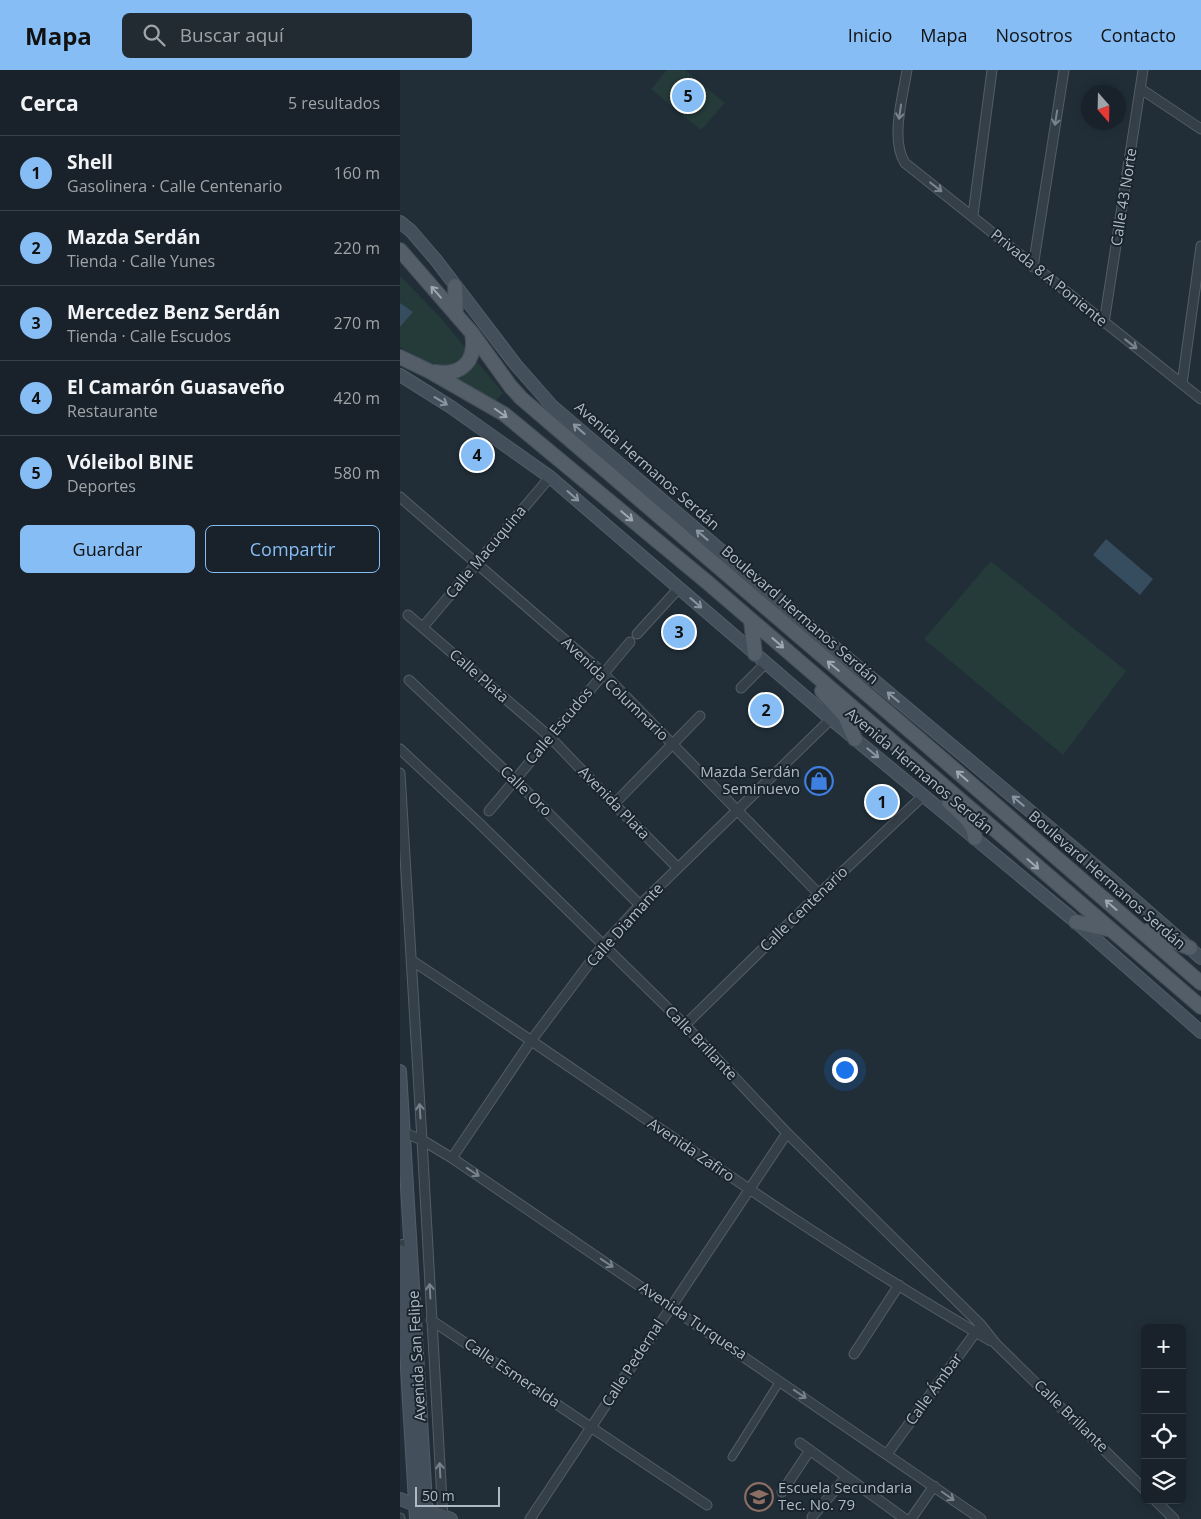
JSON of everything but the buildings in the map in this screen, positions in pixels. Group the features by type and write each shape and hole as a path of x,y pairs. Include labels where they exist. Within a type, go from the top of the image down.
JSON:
{"main road":[{"name":"Avenida Hermanos Serdán","path":"400,222 436,260 516,365 552,406 814,630 1106,874 1196,953"},
{"name":"Boulevard Hermanos Serdán","path":"400,250 472,333 521,398 1201,983"},
{"path":"455,286 456,315"},
{"path":"429,371 447,374 464,366 472,352 472,333"},
{"path":"400,357 429,371 504,414 818,678 1201,1007"},
{"name":"Avenida Hermanos Serdán","path":"400,375 451,407 550,477 831,719 1076,922 1201,1032"},
{"path":"751,621 760,658"},
{"path":"818,678 823,692 845,716 855,739"},
{"path":"931,776 932,784 937,791 971,824 975,830 975,838"},
{"path":"1076,922 1111,930"},
{"path":"1135,926 1196,953"},
{"name":"Avenida San Felipe","path":"400,1071 404,1246 423,1511 416,1519"},
{"path":"400,1500 423,1511 445,1518"}],"street":[{"name":"Privada 8 A Poniente","path":"907,70 898,129 900,155 905,163 973,215 1033,266 1201,399"},
{"path":"973,215 992,70"},
{"path":"1033,266 1064,70"},
{"name":"Calle 43 Norte","path":"1104,323 1143,70"},
{"path":"1141,89 1201,130"},
{"path":"1182,384 1201,246"},
{"name":"Calle Macuquina","path":"423,627 550,477"},
{"name":"Avenida Columnario","path":"400,497 603,673 819,894"},
{"path":"637,634 679,588"},
{"name":"Calle Plata","path":"408,615 550,737"},
{"name":"Calle Escudos","path":"489,811 630,642"},
{"path":"741,688 760,658"},
{"name":"Calle Oro","path":"409,680 514,779 640,905"},
{"path":"614,804 700,716"},
{"name":"Calle Diamante","path":"452,1158 531,1041 603,945 640,905 831,719"},
{"name":"Avenida Plata","path":"550,737 678,868"},
{"name":"Calle Brillante","path":"400,749 479,823 685,1025 787,1133 979,1328 1141,1486"},
{"name":"Avenida San Felipe","path":"400,773 431,1320 445,1518"},
{"name":"Calle Centenario","path":"685,1025 924,795"},
{"name":"Avenida Zafiro","path":"410,960 749,1189 899,1285 979,1328"},
{"name":"Avenida Turquesa","path":"402,1132 422,1140 452,1158 981,1519"},
{"name":"Calle Pedernal","path":"530,1519 787,1133"},
{"path":"854,1354 899,1285"},
{"name":"Calle Esmeralda","path":"431,1320 592,1426 707,1505"},
{"name":"Calle Ámbar","path":"887,1454 979,1328"},
{"path":"732,1457 780,1381"},
{"path":"800,1443 905,1519"},
{"path":"782,1492 810,1450"},
{"path":"812,1516 846,1476"},
{"path":"911,1519 934,1486"},
{"path":"1159,1504 1174,1519"}],"green space":[{"path":"667,70 685,70 725,103 701,130 651,89"},
{"path":"400,276 440,317 503,393 495,401 400,347"},
{"path":"991,561 1126,671 1063,755 924,639"}],"water":[{"path":"400,303 413,312 400,327"},
{"path":"1106,539 1153,579 1140,595 1093,555"}],"place":[{"name":"Vóleibol BINE","path":"688,96"},
{"name":"El Camarón Guasaveño","path":"477,455"},
{"name":"Mercedez Benz Serdán","path":"679,632"},
{"name":"Mazda Serdán","path":"766,710"},
{"name":"Mazda Serdán Seminuevo","path":"819,781"},
{"name":"Shell","path":"882,802"},
{"name":"Escuela Secundaria Tec. No. 79","path":"759,1497"}]}
